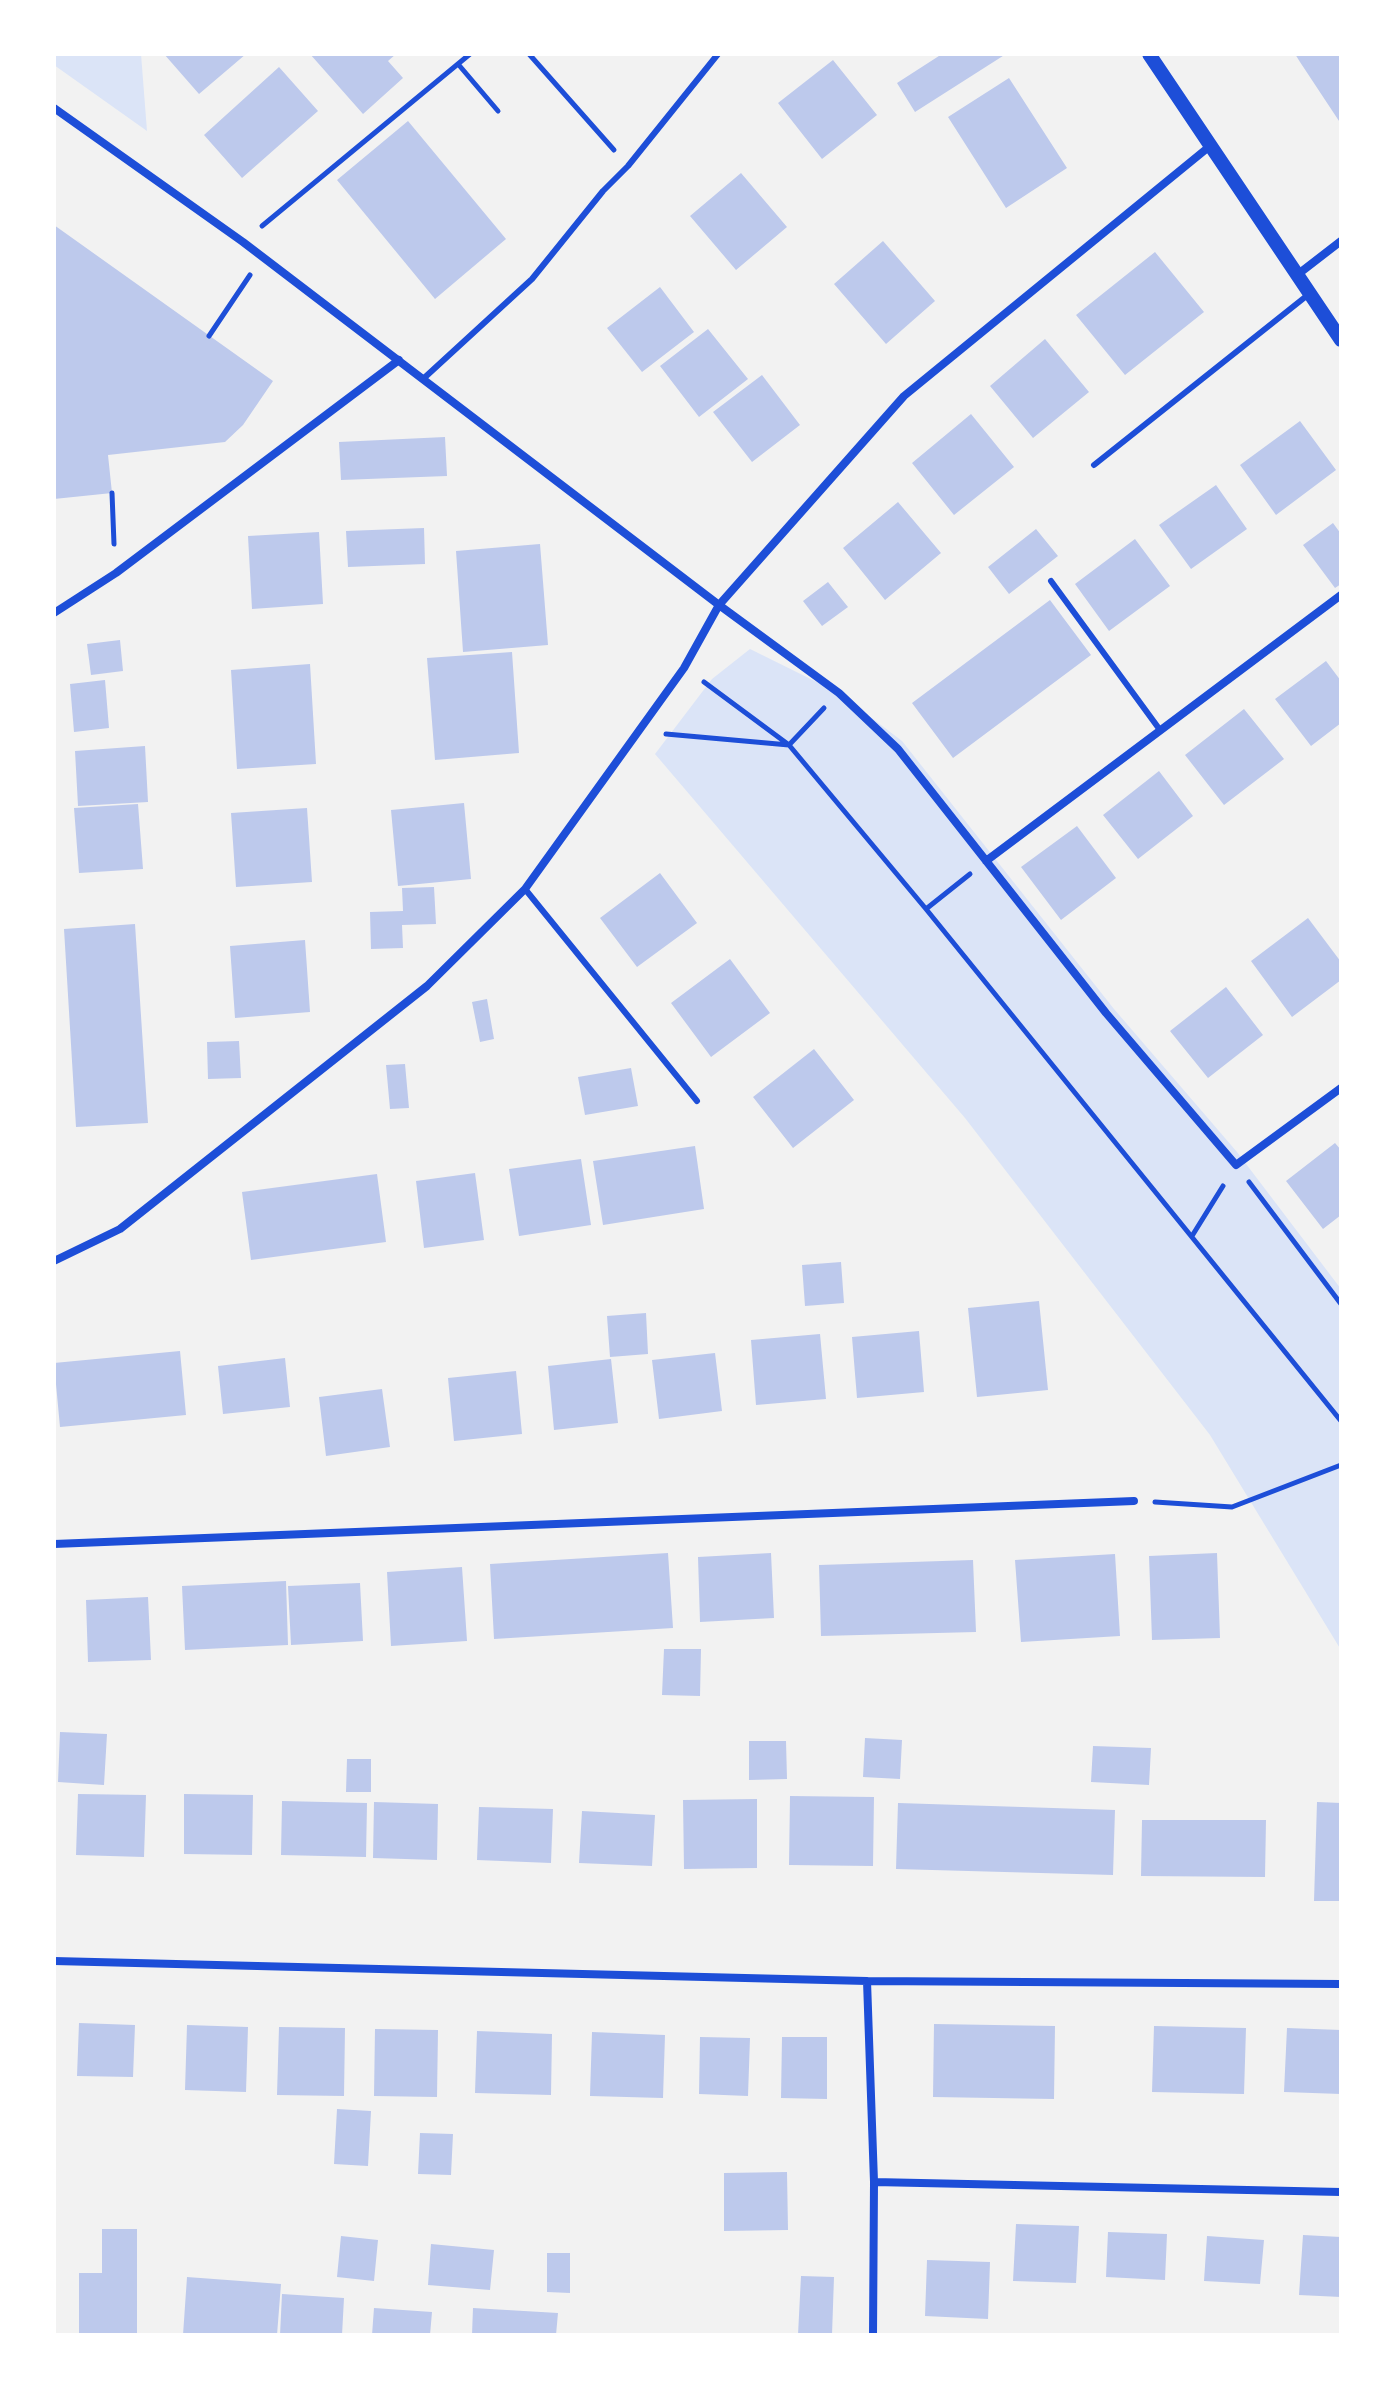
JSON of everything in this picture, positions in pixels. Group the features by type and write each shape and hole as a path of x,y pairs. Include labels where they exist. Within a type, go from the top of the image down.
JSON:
{"street":[{"path":"1149,54 1341,340"},
{"path":"54,108 243,242 839,693 898,749 1106,1013 1236,1165 1341,1088"},
{"path":"54,1261 120,1229 427,986 525,889 684,668 719,605 904,396 1210,146"},
{"path":"1296,275 1341,241"},
{"path":"54,613 116,573 399,360"},
{"path":"986,861 1341,595"},
{"path":"54,1544 1134,1501"},
{"path":"54,1961 867,1981 1341,1984"},
{"path":"867,1981 874,2182 873,2335"},
{"path":"874,2182 1341,2192"}],"lane":[{"path":"423,379 532,279 718,54"},
{"path":"1094,465 1309,294"},
{"path":"1051,581 1160,730"},
{"path":"525,889 697,1101"}],"path":[{"path":"243,242 470,54"},
{"path":"529,54 628,166"},
{"path":"458,64 498,111"},
{"path":"209,336 262,258"},
{"path":"112,493 116,573"},
{"path":"684,668 789,745 1341,1421"},
{"path":"789,745 839,693"},
{"path":"637,732 789,745"},
{"path":"926,909 986,861"},
{"path":"1192,1236 1236,1165 1341,1304"},
{"path":"1134,1501 1232,1507 1341,1465"}],"shaded area":[{"path":"54,54 141,54 147,131 54,65"},
{"path":"750,649 839,693 902,741 1114,1009 1237,1152 1341,1289 1341,1650 1210,1435 965,1118 655,754 712,679"}],"building":[{"path":"164,54 246,54 199,94"},
{"path":"310,54 396,54 388,61 403,78 363,114"},
{"path":"942,54 1006,54 915,112 897,83"},
{"path":"1295,54 1341,54 1341,124 1300,62"},
{"path":"833,60 877,115 822,159 778,103"},
{"path":"279,67 318,111 242,178 204,135"},
{"path":"1009,78 1067,168 1006,208 948,117"},
{"path":"408,121 506,239 435,299 337,180"},
{"path":"741,173 787,227 736,270 690,216"},
{"path":"54,225 273,381 243,425 225,442 108,455 112,493 54,499"},
{"path":"883,241 935,301 886,344 834,284"},
{"path":"1155,252 1204,312 1125,375 1076,315"},
{"path":"660,287 694,332 642,372 607,328"},
{"path":"708,329 748,379 699,417 660,366"},
{"path":"1045,339 1089,392 1033,438 990,386"},
{"path":"762,375 800,425 752,462 713,412"},
{"path":"971,414 1014,467 954,515 912,463"},
{"path":"1300,421 1336,470 1276,515 1240,465"},
{"path":"445,437 447,476 341,480 339,442"},
{"path":"1216,485 1247,529 1191,569 1159,525"},
{"path":"898,502 941,553 885,600 843,548"},
{"path":"1333,523 1341,534 1341,584 1335,588 1303,545"},
{"path":"424,528 425,564 348,567 346,531"},
{"path":"1036,529 1058,556 1009,594 988,567"},
{"path":"319,532 323,604 252,609 248,536"},
{"path":"1135,539 1170,586 1109,631 1075,584"},
{"path":"540,544 548,645 463,652 456,551"},
{"path":"828,582 848,607 822,626 803,601"},
{"path":"1050,600 1091,655 953,758 912,703"},
{"path":"120,640 123,671 91,675 87,644"},
{"path":"512,652 519,753 435,760 427,658"},
{"path":"1326,661 1341,681 1341,723 1311,746 1275,699"},
{"path":"310,664 316,764 237,769 231,670"},
{"path":"105,680 109,728 74,732 70,684"},
{"path":"1244,709 1284,759 1224,805 1185,755"},
{"path":"145,746 148,802 78,806 75,751"},
{"path":"1159,771 1193,816 1138,859 1103,815"},
{"path":"464,803 471,879 398,886 391,810"},
{"path":"138,804 143,869 79,873 74,808"},
{"path":"307,808 312,882 236,887 231,813"},
{"path":"1077,826 1116,878 1061,920 1021,867"},
{"path":"660,873 697,923 637,967 600,918"},
{"path":"434,887 436,924 402,925 403,948 371,949 370,912 403,911 402,888"},
{"path":"1308,918 1341,962 1341,980 1292,1017 1251,961"},
{"path":"135,924 148,1123 76,1127 64,929"},
{"path":"305,940 310,1012 235,1018 230,946"},
{"path":"730,959 770,1013 711,1057 671,1003"},
{"path":"1226,987 1263,1035 1208,1078 1170,1031"},
{"path":"487,999 494,1039 480,1042 472,1002"},
{"path":"239,1041 241,1078 208,1079 207,1042"},
{"path":"814,1049 854,1100 793,1148 753,1097"},
{"path":"405,1064 409,1108 390,1109 386,1065"},
{"path":"631,1068 638,1106 585,1115 578,1077"},
{"path":"1335,1143 1341,1150 1341,1215 1323,1229 1286,1181"},
{"path":"695,1146 704,1209 603,1225 593,1161"},
{"path":"581,1159 591,1225 519,1236 509,1169"},
{"path":"475,1173 484,1240 424,1248 416,1181"},
{"path":"377,1174 386,1242 251,1260 242,1192"},
{"path":"841,1262 844,1303 805,1306 802,1265"},
{"path":"1039,1301 1048,1390 977,1397 968,1308"},
{"path":"646,1313 648,1354 610,1357 607,1316"},
{"path":"919,1331 924,1392 857,1398 852,1337"},
{"path":"820,1334 826,1399 756,1405 751,1340"},
{"path":"180,1351 186,1415 60,1427 54,1363"},
{"path":"715,1353 722,1411 659,1419 652,1360"},
{"path":"285,1358 290,1407 223,1414 218,1366"},
{"path":"611,1359 618,1423 554,1430 548,1366"},
{"path":"516,1371 522,1434 454,1441 448,1378"},
{"path":"382,1389 390,1447 326,1456 319,1397"},
{"path":"668,1553 673,1628 494,1639 490,1564"},
{"path":"771,1553 774,1618 700,1622 698,1557"},
{"path":"1217,1553 1220,1638 1152,1640 1149,1556"},
{"path":"1115,1554 1120,1636 1021,1642 1015,1560"},
{"path":"973,1560 976,1632 821,1636 819,1565"},
{"path":"462,1567 467,1641 391,1646 387,1572"},
{"path":"286,1581 288,1645 185,1650 182,1586"},
{"path":"360,1583 363,1641 291,1645 288,1586"},
{"path":"148,1597 151,1660 88,1662 86,1600"},
{"path":"664,1649 701,1649 700,1696 662,1695"},
{"path":"60,1732 107,1734 104,1785 58,1782"},
{"path":"865,1738 902,1740 900,1779 863,1777"},
{"path":"749,1741 786,1741 787,1779 749,1780"},
{"path":"1093,1746 1151,1748 1149,1785 1091,1782"},
{"path":"347,1759 371,1759 371,1792 346,1792"},
{"path":"78,1794 146,1795 144,1857 76,1855"},
{"path":"184,1794 253,1795 252,1855 184,1854"},
{"path":"790,1796 874,1797 873,1866 789,1865"},
{"path":"757,1799 757,1868 684,1869 683,1800"},
{"path":"282,1801 367,1803 366,1857 281,1855"},
{"path":"374,1802 438,1804 437,1860 373,1858"},
{"path":"1317,1802 1341,1803 1341,1901 1314,1901"},
{"path":"898,1803 1115,1810 1113,1875 896,1869"},
{"path":"479,1807 553,1809 551,1863 477,1860"},
{"path":"582,1811 655,1815 652,1866 579,1863"},
{"path":"1142,1820 1266,1820 1265,1877 1141,1876"},
{"path":"79,2023 135,2025 133,2077 77,2076"},
{"path":"934,2024 1055,2026 1054,2099 933,2097"},
{"path":"187,2025 248,2027 246,2092 185,2090"},
{"path":"1154,2026 1246,2028 1244,2094 1152,2092"},
{"path":"279,2027 345,2028 344,2096 277,2095"},
{"path":"1287,2028 1341,2030 1341,2094 1284,2092"},
{"path":"375,2029 438,2030 437,2097 374,2096"},
{"path":"477,2031 552,2034 551,2095 475,2093"},
{"path":"592,2032 665,2035 663,2098 590,2096"},
{"path":"700,2037 750,2038 748,2096 699,2094"},
{"path":"782,2037 827,2037 827,2099 781,2098"},
{"path":"337,2109 371,2111 368,2166 334,2164"},
{"path":"420,2133 453,2134 451,2175 418,2174"},
{"path":"787,2172 788,2230 724,2231 724,2173"},
{"path":"1016,2224 1079,2226 1076,2283 1013,2281"},
{"path":"102,2229 137,2229 137,2335 79,2335 79,2273 102,2273"},
{"path":"1108,2232 1167,2234 1165,2280 1106,2277"},
{"path":"1303,2235 1341,2237 1341,2297 1299,2295"},
{"path":"341,2236 378,2240 374,2281 337,2277"},
{"path":"1207,2236 1264,2240 1260,2284 1204,2281"},
{"path":"431,2244 494,2250 490,2290 428,2285"},
{"path":"547,2253 570,2253 570,2293 547,2292"},
{"path":"927,2260 990,2262 988,2319 925,2316"},
{"path":"801,2276 834,2277 832,2335 798,2335"},
{"path":"187,2277 281,2284 277,2335 183,2335"},
{"path":"282,2294 344,2298 342,2335 280,2335"},
{"path":"374,2308 432,2312 430,2335 372,2335"},
{"path":"473,2308 558,2313 556,2335 472,2335"}]}
